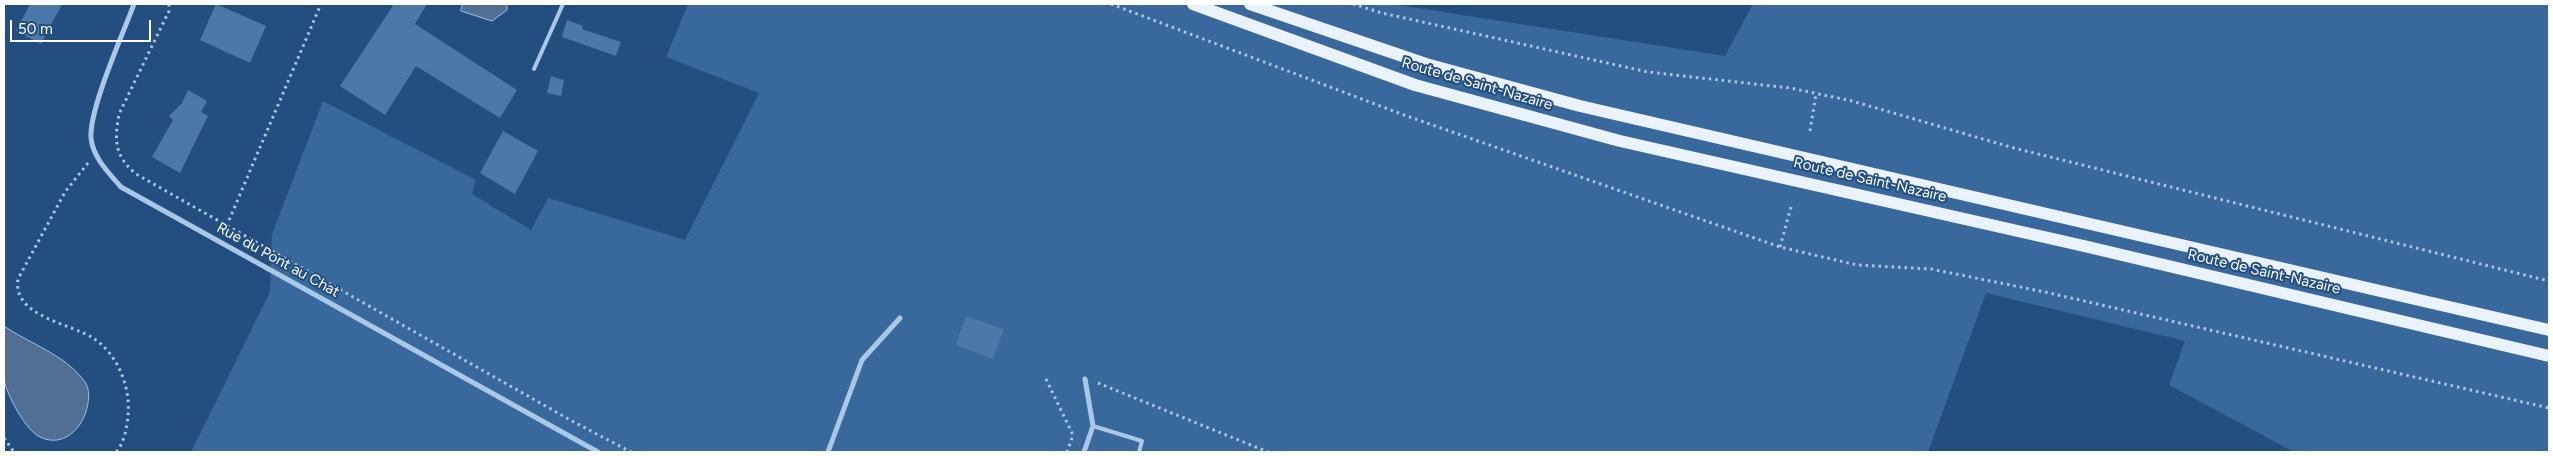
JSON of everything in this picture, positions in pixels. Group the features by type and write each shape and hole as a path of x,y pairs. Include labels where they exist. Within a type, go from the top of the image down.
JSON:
{"main road":[{"name":"Route de Saint-Nazaire","path":"1193,4 1415,85 1620,141 2074,244 2549,356"},
{"name":"Route de Saint-Nazaire","path":"1250,4 1426,64 1580,106 2549,330"}],"street":[{"name":"Rue du Pont au Chat","path":"134,4 93,115 91,139 99,161 121,187 598,452"},
{"path":"828,452 862,360 900,318"},
{"path":"1084,452 1093,426 1085,379"}],"lane":[{"path":"534,69 563,4"},
{"path":"1093,426 1142,441 1139,452"}],"path":[{"path":"169,4 168,12 119,114 116,130 117,147 124,165 136,174 227,226 631,452"},
{"path":"219,242 321,4"},
{"path":"1111,4 1395,111 1780,246 1858,265 1931,269 2045,292 2549,408"},
{"path":"1353,4 1382,13 1648,72 1790,88 1852,102 2014,148 2549,281"},
{"path":"1810,131 1816,94"},
{"path":"96,152 65,192 18,279 17,288 20,299 28,308 94,339 113,358 124,379 129,407 127,426 120,449 116,452"},
{"path":"1780,246 1791,207"},
{"path":"1046,379 1073,435 1067,452"},
{"path":"1085,379 1133,396 1268,452"},
{"path":"4,438 14,452"}],"shaded area":[{"path":"463,4 507,4 507,10 492,21 461,11"},
{"path":"688,4 1392,4 1725,56 1753,4 2549,4 2549,452 2294,452 2169,385 2185,341 1986,293 1928,452 191,452 270,292 272,234 323,101 476,180 472,194 531,230 548,198 685,240 759,93 666,57"},
{"path":"4,326 58,357 68,364 85,382 89,395 84,416 76,429 64,438 48,440 40,437 29,428 18,412 4,380"}],"building":[{"path":"30,4 62,4 41,44 16,31"},
{"path":"216,4 266,26 250,63 200,40"},
{"path":"394,4 427,4 415,24 517,90 500,118 416,66 385,115 340,86"},
{"path":"567,20 583,26 582,29 621,42 616,56 562,37"},
{"path":"551,76 564,80 561,96 547,93"},
{"path":"188,90 207,101 201,112 208,116 180,173 152,157 173,120 169,116 182,103"},
{"path":"503,131 538,151 515,194 480,173"},
{"path":"966,316 1004,329 993,359 956,345"}]}
